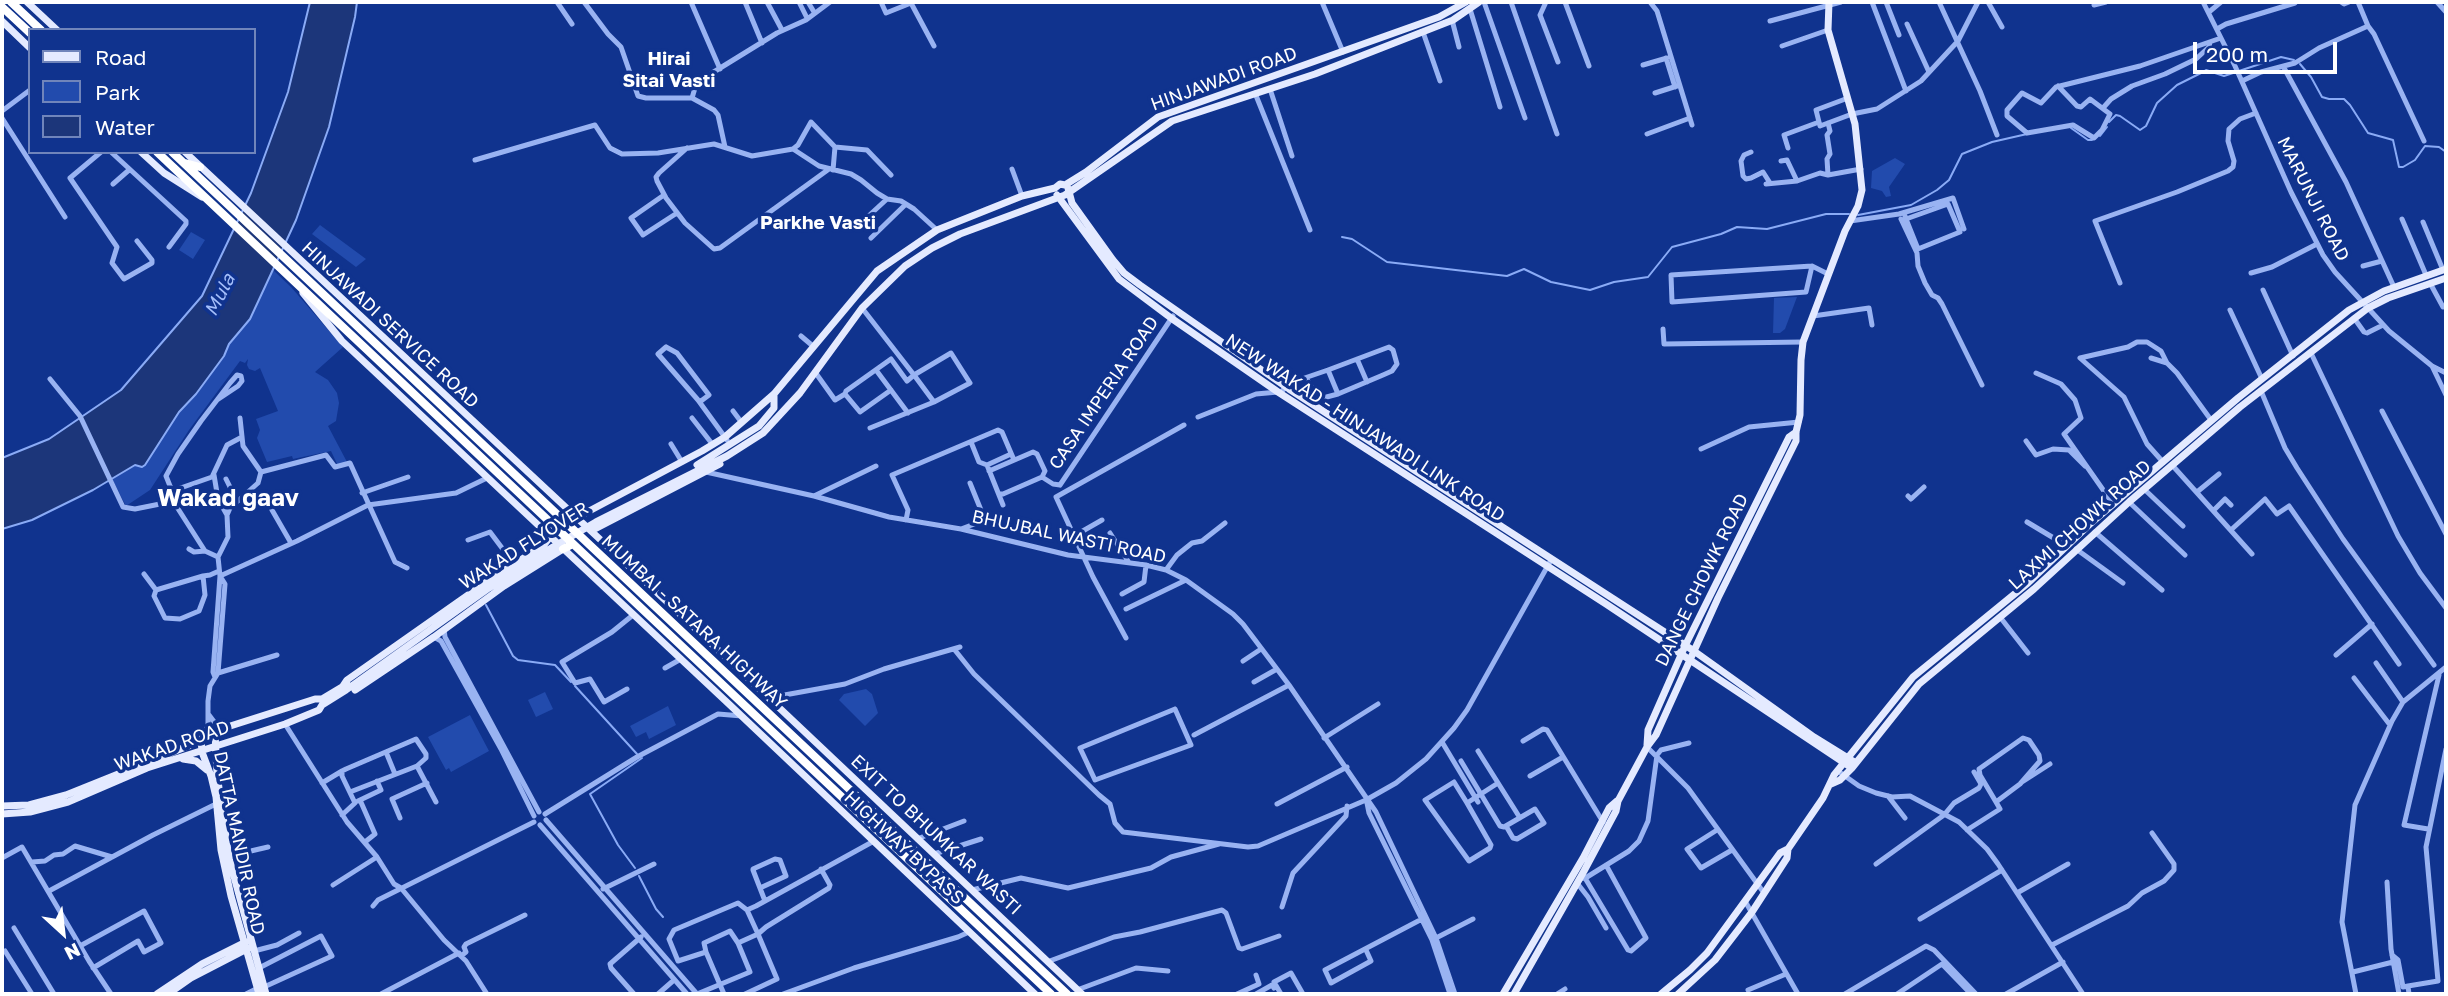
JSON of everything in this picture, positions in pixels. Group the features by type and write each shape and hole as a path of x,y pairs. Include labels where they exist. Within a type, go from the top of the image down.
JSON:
{"highway":[{"path":"11,2 39,28"},
{"path":"2,7 28,31"},
{"name":"MUMBAI - SATARA HIGHWAY","path":"159,154 1051,994"},
{"name":"MUMBAI - SATARA HIGHWAY","path":"174,154 230,201 424,390 1067,994"},
{"path":"182,162 200,167"},
{"path":"563,550 573,544"}],"main road":[{"path":"27,2 55,28"},
{"path":"576,518 725,437 774,394 867,282 883,267 937,230 1022,196 1057,192 1065,195 1067,188 1172,121 1315,74 1452,20 1466,4 1482,2"},
{"name":"HINJAWADI ROAD","path":"1067,188 1158,117 1440,17 1466,4"},
{"name":"DANGE CHOWK ROAD","path":"1647,747 1648,730 1683,650 1796,441 1803,342 1862,190 1852,114 1828,30 1829,4"},
{"path":"2,21 28,46"},
{"path":"143,154 163,173 211,203"},
{"path":"187,154 230,201"},
{"name":"NEW WAKAD - HINJAWADI LINK ROAD","path":"1067,188 1072,203 1124,273 1174,314"},
{"path":"815,372 862,308 905,265 960,234 1057,192"},
{"name":"NEW WAKAD - HINJAWADI LINK ROAD","path":"1057,192 1119,279 1174,314 1283,391 1692,655 1850,763"},
{"path":"898,256 905,265"},
{"name":"HINJAWADI SERVICE ROAD","path":"303,270 602,541"},
{"path":"2365,305 2394,287 2445,274"},
{"path":"2365,305 2428,279"},
{"name":"HIGHWAY BYPASS","path":"295,282 342,341 1035,994"},
{"name":"LAXMI CHOWK ROAD","path":"1831,784 1845,776 1850,763 1913,677 2028,583 2067,546 2077,544 2095,532 2144,489 2167,462 2211,421 2311,353 2365,305"},
{"name":"LAXMI CHOWK ROAD","path":"1850,763 1919,684 2000,617 2077,544 2113,504 2258,389 2262,379 2365,305"},
{"name":"WAKAD FLYOVER","path":"344,689 553,547 596,522 727,456 763,433 787,409 815,372"},
{"path":"414,409 435,387"},
{"path":"420,415 442,394"},
{"path":"730,446 771,415 774,394"},
{"name":"WAKAD FLYOVER","path":"705,467 730,446"},
{"path":"591,531 705,467"},
{"name":"DANGE CHOWK ROAD","path":"1514,994 1616,811 1618,801 1647,747 1656,736 1754,517"},
{"path":"602,541 607,522"},
{"path":"550,537 544,545 347,680 344,689 355,690 503,586 563,550"},
{"name":"EXIT TO BHUMKAR WASTI","path":"602,541 1079,992"},
{"path":"496,576 503,586"},
{"name":"WAKAD ROAD","path":"2,814 30,812 68,802 171,760 285,724 319,710 344,689"},
{"name":"WAKAD ROAD","path":"2,806 29,805 66,795 215,733 315,699 322,699 344,689"},
{"path":"741,716 742,711 762,697 768,698"},
{"name":"DATTA MANDIR ROAD","path":"215,733 216,804 234,894 262,991"},
{"name":"DATTA MANDIR ROAD","path":"201,739 202,752 214,775 226,858"},
{"path":"171,760 196,761 214,775 225,743"},
{"path":"1661,994 1707,953 1780,853 1787,849 1838,771 1850,763"},
{"name":"DANGE CHOWK ROAD","path":"1503,994 1579,878 1609,808 1618,801"},
{"path":"1678,994 1715,960 1752,912 1787,858 1787,849"},
{"path":"158,994 202,964 250,946"},
{"path":"168,994 191,978 250,946"},
{"name":"DATTA MANDIR ROAD","path":"250,946 259,968 262,991"}],"street":[{"path":"556,2 572,24"},
{"path":"584,2 621,47 638,96 685,100 692,96 704,78 830,2"},
{"path":"691,2 720,69"},
{"path":"745,2 762,43"},
{"path":"767,2 782,30"},
{"path":"799,2 807,18"},
{"path":"808,2 814,12"},
{"path":"881,2 886,13 911,3 934,46"},
{"path":"1322,2 1343,52"},
{"path":"1482,2 1525,118"},
{"path":"1511,2 1557,134"},
{"path":"1546,2 1540,15 1558,62"},
{"path":"1565,2 1589,66"},
{"path":"1647,134 1691,122 1667,57 1657,11 1650,2"},
{"path":"1770,21 1841,2"},
{"path":"1872,2 1906,90"},
{"path":"1886,2 1899,35"},
{"path":"1940,2 1997,135"},
{"path":"1848,98 1816,110 1820,126 1852,114 1877,109 1929,72 1958,41 1978,2"},
{"path":"1988,2 2002,27"},
{"path":"2094,5 2106,2"},
{"name":"MARUNJI ROAD","path":"2203,2 2235,66 2291,192 2334,272 2383,325 2432,366 2446,373"},
{"path":"2209,12 2221,2"},
{"path":"2341,2 2349,2"},
{"path":"2358,2 2424,141"},
{"path":"2437,2 2446,12"},
{"path":"2217,29 2295,3"},
{"path":"1466,4 1500,107"},
{"path":"1452,20 1459,47"},
{"path":"1907,23 1929,72"},
{"path":"2240,79 2295,63 2319,48 2368,26"},
{"path":"1782,46 1812,33 1828,30"},
{"path":"1423,32 1440,81"},
{"path":"2058,86 2077,106 2081,107 2090,99 2110,116 2094,138 2073,125 2027,133 2007,116 2007,110 2018,95 2026,93 2041,103 2058,86 2140,66 2221,38"},
{"path":"2103,108 2111,99 2132,86 2196,59 2209,47 2210,42"},
{"path":"1643,65 1667,57"},
{"path":"2283,66 2346,182 2394,287"},
{"path":"1655,93 1678,86"},
{"path":"1269,89 1292,156"},
{"path":"2,111 28,92"},
{"path":"1255,93 1310,230"},
{"path":"692,96 718,115 725,147"},
{"path":"2120,283 2095,221 2177,192 2233,167 2234,161 2228,141 2229,128 2256,113"},
{"path":"2,118 65,217"},
{"path":"793,149 811,122 835,147 867,150 891,175"},
{"path":"1788,148 1784,135 1819,122"},
{"path":"1828,123 1828,175"},
{"path":"475,160 595,125 610,148 617,153 658,153 714,145 752,156 793,149 819,166 851,174 887,199 906,204 937,230"},
{"path":"689,147 656,177 664,195 677,213 710,248 720,248 831,169 835,147"},
{"path":"1751,152 1744,155 1741,161 1743,176 1746,179 1751,178 1763,172 1768,184 1797,181 1820,173 1828,175 1861,169"},
{"path":"99,154 70,178 117,247 112,263 124,279 152,263 137,240"},
{"path":"113,154 186,221 169,247"},
{"path":"1781,161 1787,160 1797,181"},
{"path":"1012,169 1022,196"},
{"path":"113,184 129,170"},
{"path":"664,195 631,218 643,235 677,213"},
{"path":"1903,217 1953,198 1964,229"},
{"path":"862,222 887,199"},
{"path":"871,238 906,204"},
{"path":"1849,222 1903,217 1948,204 1960,232 1918,249 1903,217"},
{"path":"1903,217 1925,283 1932,295 1942,304 1982,385"},
{"path":"2402,219 2443,307"},
{"path":"2423,222 2445,274"},
{"path":"2251,273 2272,267 2317,244"},
{"path":"2363,266 2382,261"},
{"path":"1812,266 1806,292 1672,302 1671,275 1812,266 1828,274"},
{"path":"2263,290 2293,356"},
{"path":"862,308 934,402"},
{"path":"1812,316 1869,308 1872,325"},
{"path":"2230,310 2262,379"},
{"name":"CASA IMPERIA ROAD","path":"1065,492 1060,485 1174,314"},
{"path":"2354,317 2367,333 2383,325"},
{"path":"1662,329 1664,344 1803,342"},
{"path":"802,336 814,347"},
{"path":"2211,421 2161,351 2147,342 2137,342 2128,347 2080,358 2124,397 2147,444 2197,492 2252,554"},
{"path":"698,400 701,401 709,395 677,353 666,347 658,355 698,400 730,446"},
{"path":"1198,417 1256,394 1283,391 1295,381 1389,347 1393,350 1397,364 1395,368 1367,382 1319,399 1306,378"},
{"path":"2311,353 2398,536 2420,573 2446,608"},
{"path":"815,372 835,400 891,359 907,381 953,354 971,383 934,402 870,428"},
{"path":"2151,358 2167,363"},
{"path":"1357,359 1367,382"},
{"path":"2432,366 2446,395"},
{"path":"876,370 908,413"},
{"path":"1328,370 1338,394"},
{"path":"2036,373 2061,383 2075,400 2081,418 2064,434 2085,466"},
{"path":"205,551 175,504 166,473 217,400 237,375 241,376 242,382 238,386 217,400"},
{"path":"50,379 80,416 120,504 126,509 175,504"},
{"path":"2258,389 2297,468 2343,539 2434,664"},
{"path":"845,394 860,412 891,390"},
{"path":"733,411 742,423"},
{"path":"2382,411 2446,534"},
{"path":"240,418 245,449 261,472"},
{"path":"692,418 713,445"},
{"path":"1701,449 1749,427 1799,422"},
{"path":"1126,638 1056,497 1184,425"},
{"path":"906,520 908,510 892,475 998,430 1002,432 1012,457"},
{"path":"217,675 213,672 218,643 218,557 228,537 227,515 218,499 214,475 227,445 242,437"},
{"path":"2026,440 2036,455 2053,449 2069,450 2085,466 2113,504"},
{"path":"971,442 979,462 988,468 1003,505"},
{"path":"671,444 682,462"},
{"path":"988,468 1012,457 1035,452 1045,471 1042,477 999,494"},
{"path":"261,472 326,455 336,468 348,463 352,465 362,493 395,562 407,568"},
{"path":"970,466 979,462"},
{"path":"814,496 876,466"},
{"name":"BHUJBAL WASTI ROAD","path":"705,467 889,517 961,529 1037,548 1128,561 1166,570 1186,580 1239,619 1289,685 1376,811 1429,930 1452,994"},
{"path":"227,515 237,501 258,483 261,472"},
{"path":"2197,492 2219,474"},
{"path":"159,504 172,491 214,475"},
{"path":"362,493 408,477"},
{"path":"1042,477 1060,485"},
{"path":"226,478 237,501"},
{"path":"156,590 219,573 291,543 368,505 456,494 487,478"},
{"path":"961,529 985,520 970,483"},
{"path":"1908,496 1910,499 1924,487"},
{"path":"2144,489 2183,526"},
{"path":"2214,510 2225,499 2231,505"},
{"path":"2232,529 2265,499 2277,514 2289,506 2399,664"},
{"path":"2129,502 2185,555"},
{"path":"272,510 291,543"},
{"path":"1074,536 1102,520"},
{"path":"2027,522 2067,546"},
{"path":"1166,570 1192,543 1202,541 1225,523"},
{"path":"468,540 490,532 514,564"},
{"path":"2095,532 2162,590"},
{"path":"1110,533 1128,561"},
{"path":"2077,544 2123,583"},
{"path":"189,549 194,552 205,551 218,557"},
{"path":"768,698 845,684 957,648 974,674 1110,804 1115,823 1123,832 1248,847 1262,846 1366,800 1407,776 1442,742 1466,710 1549,563"},
{"path":"1122,594 1144,582 1146,565"},
{"path":"144,574 156,590"},
{"path":"156,590 154,596 165,618 180,619 199,611 205,595 204,576"},
{"path":"1126,609 1186,580"},
{"path":"627,689 604,702 590,679 574,683 562,662 612,632 633,615"},
{"path":"2000,617 2028,653"},
{"path":"2336,655 2372,624"},
{"path":"444,629 445,637 475,698"},
{"path":"434,637 441,641 475,698 539,818 598,892 687,994"},
{"path":"218,643 229,642"},
{"path":"1243,661 1261,649"},
{"path":"201,739 206,733 209,715 208,694 217,675 277,654"},
{"path":"665,668 681,659"},
{"path":"2376,663 2403,702"},
{"path":"2356,994 2342,922 2355,805 2390,724 2403,702 2446,667"},
{"path":"1254,682 1277,669"},
{"path":"2428,829 2404,825 2440,673"},
{"path":"2354,678 2390,724"},
{"path":"1194,735 1289,685"},
{"path":"1324,738 1378,704"},
{"path":"1175,709 1191,745 1095,780 1088,765 1080,748 1175,709"},
{"path":"373,906 378,900 539,818 638,757 718,714 741,716"},
{"path":"209,715 215,723 215,733"},
{"path":"285,724 342,815 377,857 394,884 401,888 444,940 460,954 486,994"},
{"path":"1523,741 1545,728 1603,822"},
{"path":"1967,830 2000,808 1979,769 2023,738 2029,740 2040,761 2020,784"},
{"path":"322,783 342,771 419,740 426,758 417,766 350,792"},
{"path":"1442,742 1478,798 1500,826 1506,826 1535,809 1544,823 1515,839 1506,826"},
{"path":"1657,755 1661,750 1689,743"},
{"path":"1647,747 1688,788 1764,893"},
{"path":"2353,972 2393,958 2398,960 2403,987 2438,981 2426,847 2446,749"},
{"path":"1478,751 1520,818"},
{"path":"386,752 395,774"},
{"name":"DANGE CHOWK ROAD","path":"1579,878 1629,851 1643,836 1648,821 1657,755"},
{"path":"1530,776 1563,757"},
{"path":"1461,761 1478,798"},
{"path":"1996,803 2050,764"},
{"path":"1076,772 1088,765"},
{"path":"417,766 436,802"},
{"path":"1277,804 1347,767"},
{"path":"342,771 350,792 358,801 375,834 365,842"},
{"path":"1838,771 1859,786 1888,796 1910,796 1954,818 1987,849 2083,994"},
{"path":"1876,864 1944,814 1954,803 1981,786 1975,772"},
{"path":"377,781 386,798 392,799 427,783"},
{"path":"1454,782 1467,803 1491,845 1469,861 1425,802 1454,782"},
{"path":"1467,803 1498,783"},
{"path":"342,815 358,801 381,790"},
{"path":"1888,796 1905,818"},
{"path":"392,799 400,818"},
{"name":"BHUJBAL WASTI ROAD","path":"1366,800 1369,813 1422,919 1436,938 1452,994"},
{"path":"49,891 216,804"},
{"path":"1282,907 1293,873 1346,816 1348,806"},
{"path":"539,818 605,888 697,994 720,985 751,971 730,931 704,943 706,952 720,985 724,994"},
{"path":"917,839 964,821"},
{"path":"1717,830 1687,849 1701,868 1732,850"},
{"path":"2052,945 2128,906 2142,893 2164,881 2174,870 2174,864 2152,833"},
{"path":"934,854 981,839"},
{"path":"747,910 874,841"},
{"path":"972,890 1021,878 1068,888 1152,868 1171,857 1222,843"},
{"path":"32,862 45,861 75,846 112,857"},
{"path":"2,858 22,847 111,994"},
{"path":"226,858 268,847"},
{"path":"333,885 377,857"},
{"path":"760,888 786,876 779,860 775,859 753,868 760,888 765,901"},
{"path":"598,892 653,864"},
{"path":"2017,893 2068,864"},
{"path":"1579,878 1631,951 1646,938 1606,865"},
{"path":"738,943 758,934 829,888 821,869"},
{"path":"1920,919 2002,870"},
{"path":"1579,878 1606,928"},
{"path":"2387,882 2393,958 2399,994"},
{"path":"1745,901 1798,994"},
{"path":"706,952 679,962 670,936 677,928 738,903 747,910 778,979 745,994"},
{"path":"1047,962 1114,937 1222,910 1226,913 1237,945 1242,949 1279,936"},
{"path":"80,946 144,911 161,943 144,952 138,941 93,968"},
{"path":"381,994 466,952 466,944 525,915"},
{"path":"1366,950 1371,961 1331,983 1325,970 1422,919"},
{"path":"1436,938 1473,919"},
{"path":"14,928 54,994"},
{"path":"783,994 854,968 969,932"},
{"path":"250,946 278,945 299,933"},
{"path":"634,994 610,964 645,934"},
{"path":"246,994 262,991 332,956 321,936 259,968"},
{"path":"1845,994 1926,947 1934,950 1976,994"},
{"path":"5,951 32,994"},
{"path":"2006,994 2063,961"},
{"path":"1897,994 1941,964 1971,994"},
{"path":"1079,992 1136,968 1168,971"},
{"path":"1279,994 1274,982 1291,973 1303,994"},
{"path":"1748,990 1786,974"},
{"path":"1237,994 1259,984 1256,975"},
{"path":"658,994 674,980"},
{"path":"1256,994 1272,985 1279,994"},
{"path":"2408,986 2409,994"},
{"path":"1557,994 1565,989"}],"green space":[{"path":"1895,158 1905,164 1889,187 1891,196 1886,197 1882,191 1871,188 1872,171"},
{"path":"320,225 366,259 356,267 312,234"},
{"path":"191,232 205,240 193,259 179,250"},
{"path":"273,270 343,347 315,372 328,380 337,393 339,403 336,421 328,426 347,462 338,466 331,451 267,462 257,438 260,430 256,419 278,411 260,368 255,371 249,369 248,359 245,363 240,361 189,430 150,490 126,506 112,479 135,465 145,465 179,411 196,394 224,356 229,344 250,319"},
{"path":"1797,297 1785,329 1780,333 1773,333 1774,298"},
{"path":"866,689 872,694 878,713 865,726 839,700 844,694"},
{"path":"545,692 553,709 536,717 528,700"},
{"path":"668,706 676,725 649,739 646,732 636,737 630,726"},
{"path":"470,715 489,751 451,772 449,768 446,770 428,737"}],"water":[{"name":"Mula","path":"310,2 357,2 355,17 329,127 296,220 250,319 229,344 224,356 196,394 179,412 145,465 135,465 93,490 32,520 2,529 2,458 49,439 121,390 202,296 251,193 288,92"}],"waterway":[{"path":"2109,122 2116,115 2120,116 2140,130 2146,126 2157,103 2177,85 2206,70 2224,76 2281,57 2294,60"},
{"path":"2300,64 2322,97 2344,99 2368,133 2393,140 2399,167 2415,160 2425,146 2439,147 2446,152"},
{"path":"2100,136 2107,127"},
{"path":"2071,128 2092,140"},
{"path":"1858,215 1911,205 1949,180 1962,154 1992,142 2027,134"},
{"path":"1342,237 1352,239 1387,262 1507,276 1524,269 1551,282 1590,290 1614,282 1648,277 1672,247 1737,227 1767,229 1826,214 1849,214"},
{"path":"486,605 513,656 518,660 555,665 571,682"},
{"path":"575,686 637,754"},
{"path":"635,868 618,845 590,794 642,758"},
{"path":"639,876 663,917"}],"district":[{"name":"Hirai Sitai Vasti","path":"669,70"},
{"name":"Parkhe Vasti","path":"818,223"},
{"name":"Wakad gaav","path":"228,498"}]}
